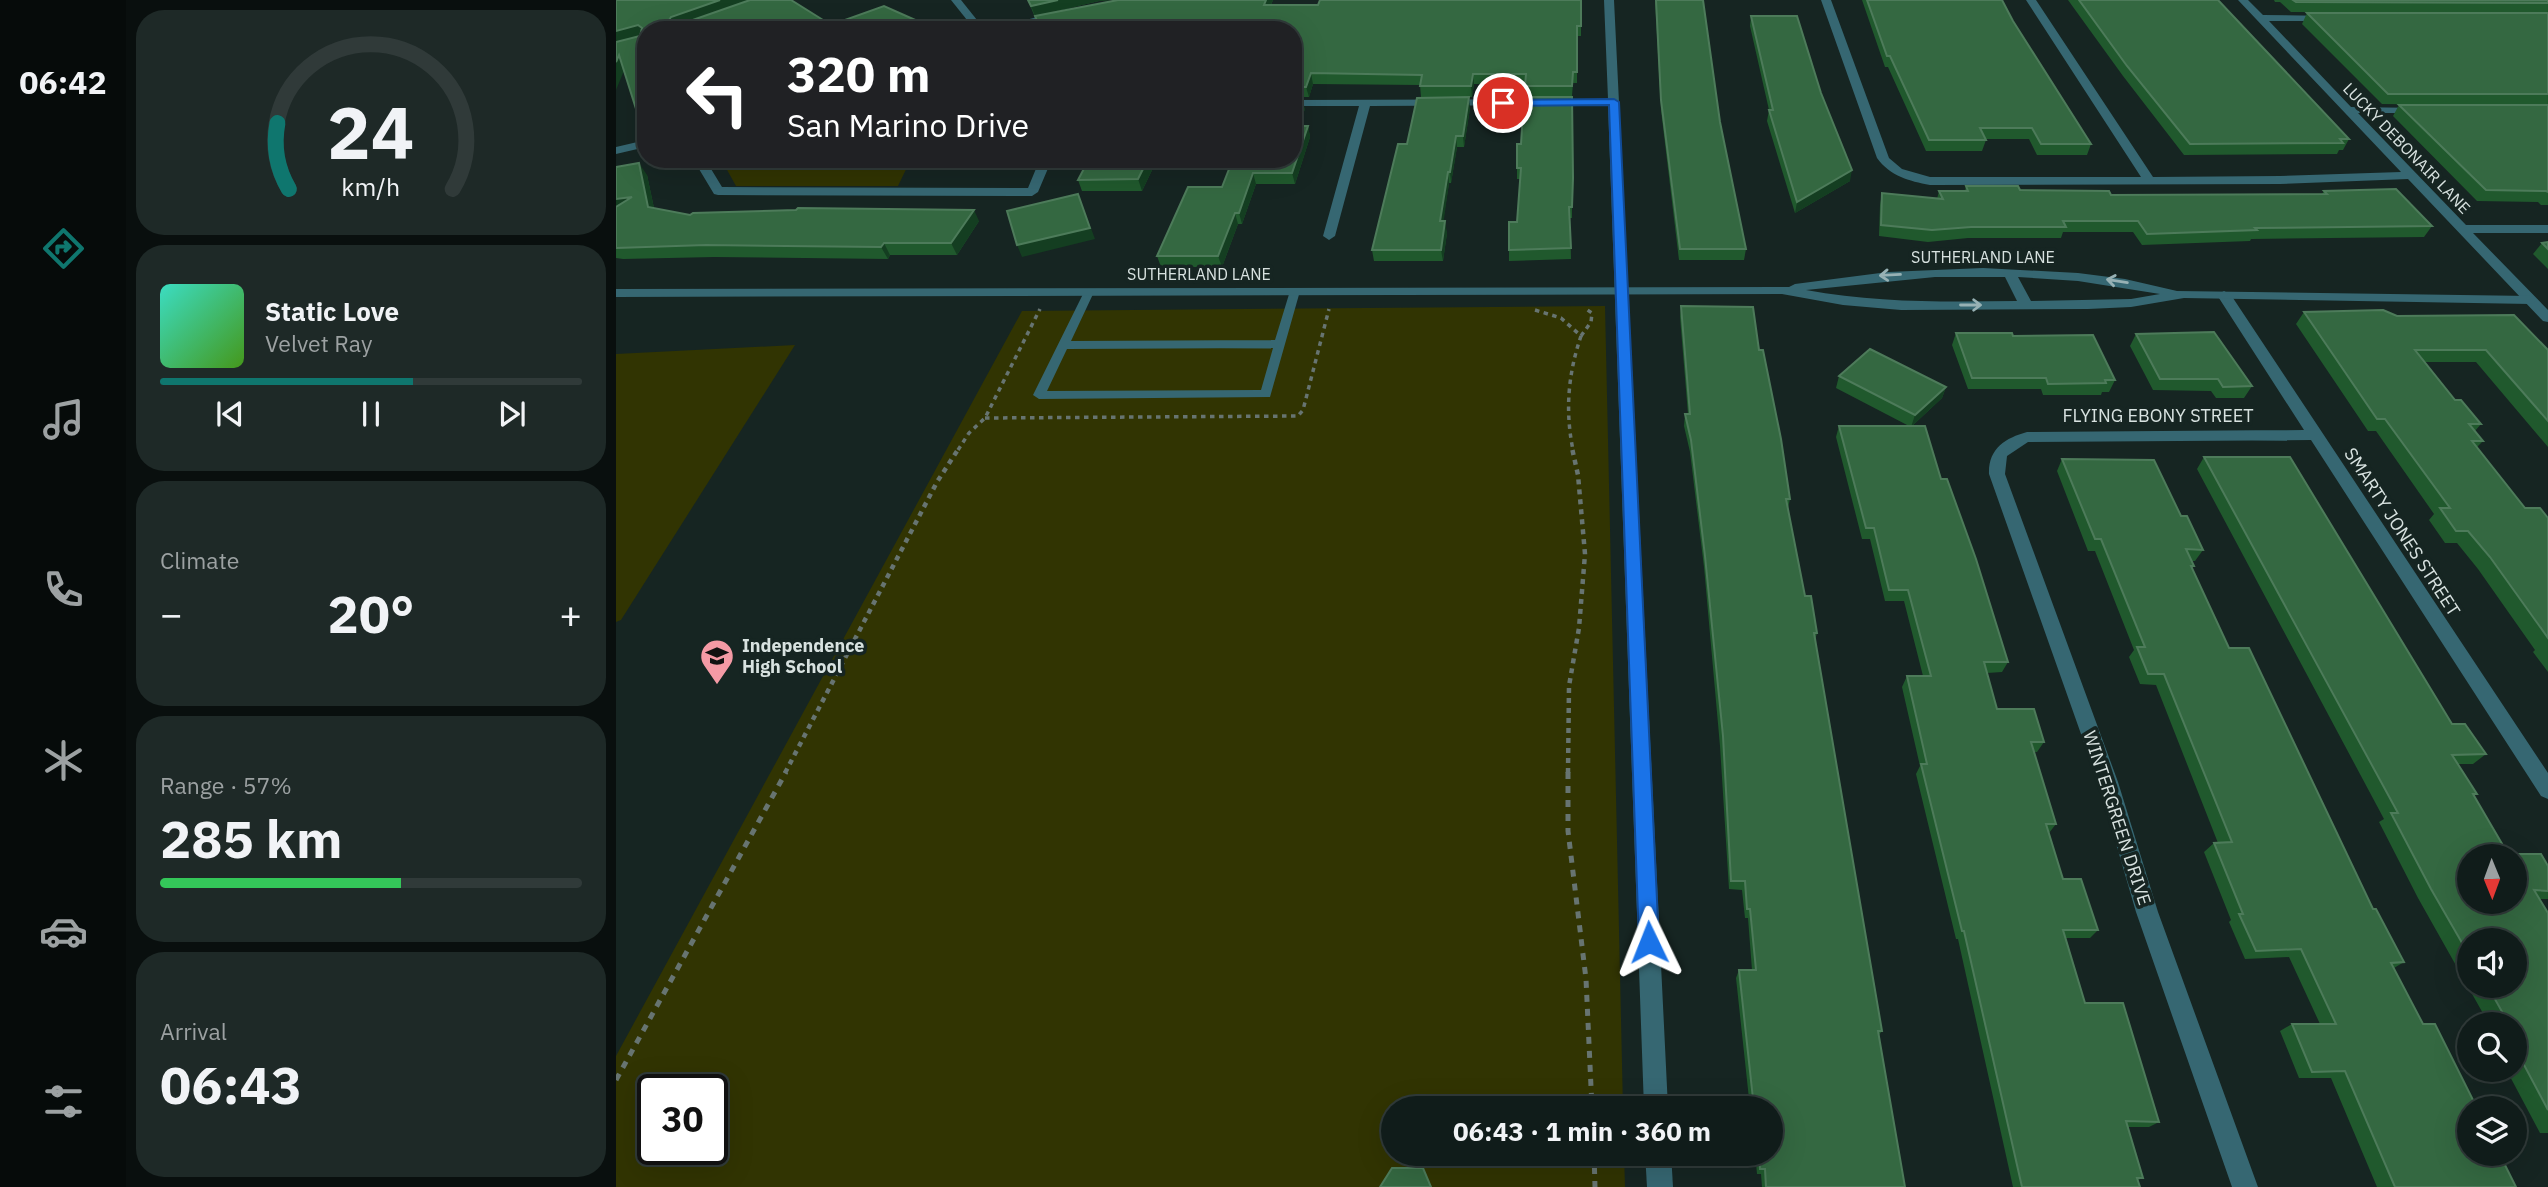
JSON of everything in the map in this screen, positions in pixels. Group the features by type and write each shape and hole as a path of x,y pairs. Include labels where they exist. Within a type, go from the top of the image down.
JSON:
{"street":[{"path":"956,0 973,21"},
{"path":"1609,0 1656,1096"},
{"path":"1826,0 1883,158 1897,172 1930,181 2280,180 2411,175"},
{"path":"2031,0 2149,180"},
{"name":"LUCKY DEBONAIR LANE","path":"2243,0 2548,317"},
{"path":"1031,21 1066,13"},
{"path":"2261,18 2341,18"},
{"path":"1302,103 1614,102"},
{"path":"1329,236 1365,103"},
{"path":"2349,110 2428,110"},
{"path":"616,151 637,145"},
{"path":"704,168 718,191 1032,191 1042,168"},
{"path":"2463,229 2548,229"},
{"path":"2010,274 2025,305"},
{"name":"SUTHERLAND LANE","path":"1782,290 1886,275 2010,274 2092,277 2184,295"},
{"name":"SUTHERLAND LANE","path":"616,293 1782,290 1891,305 2132,303 2184,295 2531,300"},
{"name":"SMARTY JONES STREET","path":"2224,295 2548,790"},
{"name":"FLYING EBONY STREET","path":"2003,449 2016,440 2041,436 2316,435"},
{"name":"WINTERGREEN DRIVE","path":"2003,449 1996,462 1997,474 2108,782 2147,912 2245,1187"},
{"path":"1659,1166 1660,1187"}],"lane":[{"path":"1089,292 1039,395 1265,394 1295,291"},
{"path":"1063,345 1280,344"}],"path":[{"path":"616,1080 801,744 918,516 969,433 985,418 1041,308 1082,308"},
{"path":"1290,308 1343,308"},
{"path":"1549,308 1534,309 1561,318 1581,336"},
{"path":"1582,308 1592,313 1591,321 1581,336 1571,364 1567,422 1578,475 1585,554 1579,628 1569,686 1568,831 1586,979 1591,1096"},
{"path":"1594,1166 1595,1187"}],"shaded area":[{"path":"726,168 907,168 898,186 736,186"},
{"path":"1605,306 1623,1096 1381,1096 1381,1166 1624,1166 1625,1187 616,1187 616,1056 1022,311"},
{"path":"795,345 621,620 616,622 616,354"}],"building":[{"path":"616,0 720,0 671,17 670,21 637,21 637,25 616,31"},
{"path":"750,0 791,0 825,21 690,21"},
{"path":"1028,0 1058,0 1031,6"},
{"path":"1118,0 1266,0 1264,5 1318,5 1320,0 1581,0 1581,26 1577,26 1577,72 1573,72 1572,86 1525,86 1526,74 1473,74 1471,86 1420,86 1422,75 1311,73 1306,87 1302,87 1302,21 1037,21 1035,16"},
{"path":"1656,0 1703,0 1720,122 1746,249 1680,249 1661,100"},
{"path":"1867,0 2002,0 2091,144 2041,144 2032,128 1980,128 1986,140 1929,140 1890,56 1887,56"},
{"path":"2079,0 2218,0 2349,139 2340,139 2343,143 2190,144 2127,66"},
{"path":"2293,0 2548,0 2548,3 2296,2"},
{"path":"884,6 913,19 908,21 842,21"},
{"path":"2307,13 2548,13 2548,94 2388,94"},
{"path":"1751,16 1797,16 1821,93 1852,170 1797,202 1769,110 1773,110"},
{"path":"637,37 637,112 619,55 616,62 616,42"},
{"path":"1469,97 1463,136 1456,136 1448,172 1440,221 1445,221 1441,250 1372,250 1398,144 1407,144 1417,98"},
{"path":"1524,97 1572,97 1573,178 1572,207 1569,207 1571,248 1509,250 1509,222 1517,222 1521,168 1517,168 1517,144 1521,144"},
{"path":"2399,105 2548,105 2548,192 2486,190"},
{"path":"1302,126 1308,126 1302,144"},
{"path":"637,163 648,207 690,215 798,208 974,210 951,243 884,243 881,247 706,245 616,248 616,207 632,197 616,199 616,167"},
{"path":"1084,168 1144,168 1138,179 1078,180"},
{"path":"1229,168 1294,168 1292,173 1253,173 1239,213 1235,213 1218,256 1157,256 1188,187 1222,187"},
{"path":"1966,186 2018,186 2020,190 2109,191 2111,195 2327,194 2324,191 2396,189 2432,226 2255,228 2257,230 2147,234 2138,221 2063,221 2066,227 1971,227 1932,230 1881,225 1882,193 1943,199 1939,191 1968,191"},
{"path":"1078,194 1090,228 1017,245 1007,211"},
{"path":"1681,306 1753,307 1759,350 1763,350 1781,439 1790,499 1786,499 1805,596 1811,596 1817,633 1814,633 1882,1031 1878,1031 1905,1187 1766,1187 1765,1169 1760,1169 1760,1166 1783,1166 1783,1096 1753,1096 1739,970 1756,970 1745,881 1731,881 1723,736 1705,556 1691,440 1685,414 1690,414"},
{"path":"2383,310 2397,316 2514,315 2548,350 2548,421 2486,350 2415,350 2455,400 2461,400 2481,424 2469,424 2483,441 2472,441 2525,508 2540,508 2548,518 2548,638 2468,531 2456,531 2440,508 2450,508 2385,419 2377,419 2304,312"},
{"path":"2214,332 2252,386 2223,387 2218,379 2160,379 2136,334"},
{"path":"1956,333 2012,333 2013,336 2093,335 2115,380 2105,380 2106,383 2048,384 2046,378 1972,378"},
{"path":"1870,349 1946,387 1915,415 1839,376"},
{"path":"1839,426 1925,426 1941,479 1947,479 1976,559 2008,662 1984,662 1997,709 2034,709 2044,742 2031,742 2056,824 2046,824 2063,879 2081,879 2098,930 2063,930 2085,1003 2123,1003 2159,1122 2126,1121 2143,1178 2137,1178 2140,1187 2022,1187 1964,931 1921,764 1927,764 1907,676 1931,676 1908,590 1889,590 1874,528 1866,528"},
{"path":"2204,457 2290,457 2452,724 2465,724 2486,754 2452,755 2477,794 2473,794 2502,844 2457,844 2457,914 2527,914 2527,854 2541,854 2548,866 2548,891 2534,890 2548,913 2548,1110 2527,1071 2527,1012 2502,1012 2494,998 2527,998 2527,928 2457,928 2457,934 2391,813 2398,813"},
{"path":"2062,459 2154,460 2181,516 2187,516 2203,550 2186,549 2194,566 2191,566 2229,648 2249,648 2373,909 2376,909 2404,962 2391,963 2423,1024 2435,1024 2457,1068 2457,1082 2464,1082 2471,1096 2457,1096 2457,1166 2506,1166 2516,1187 2395,1187 2345,1071 2312,1072 2292,1024 2336,1024 2301,949 2256,951 2239,914 2243,914 2214,843 2232,842 2164,674 2148,674 2137,647 2145,647 2101,539 2095,539"},
{"path":"1392,1168 1423,1168 1431,1187 1380,1187"}],"place":[{"name":"Independence High School","path":"717,686"}],"route":[{"path":"1503,103 1614,102 1649,942"}]}
